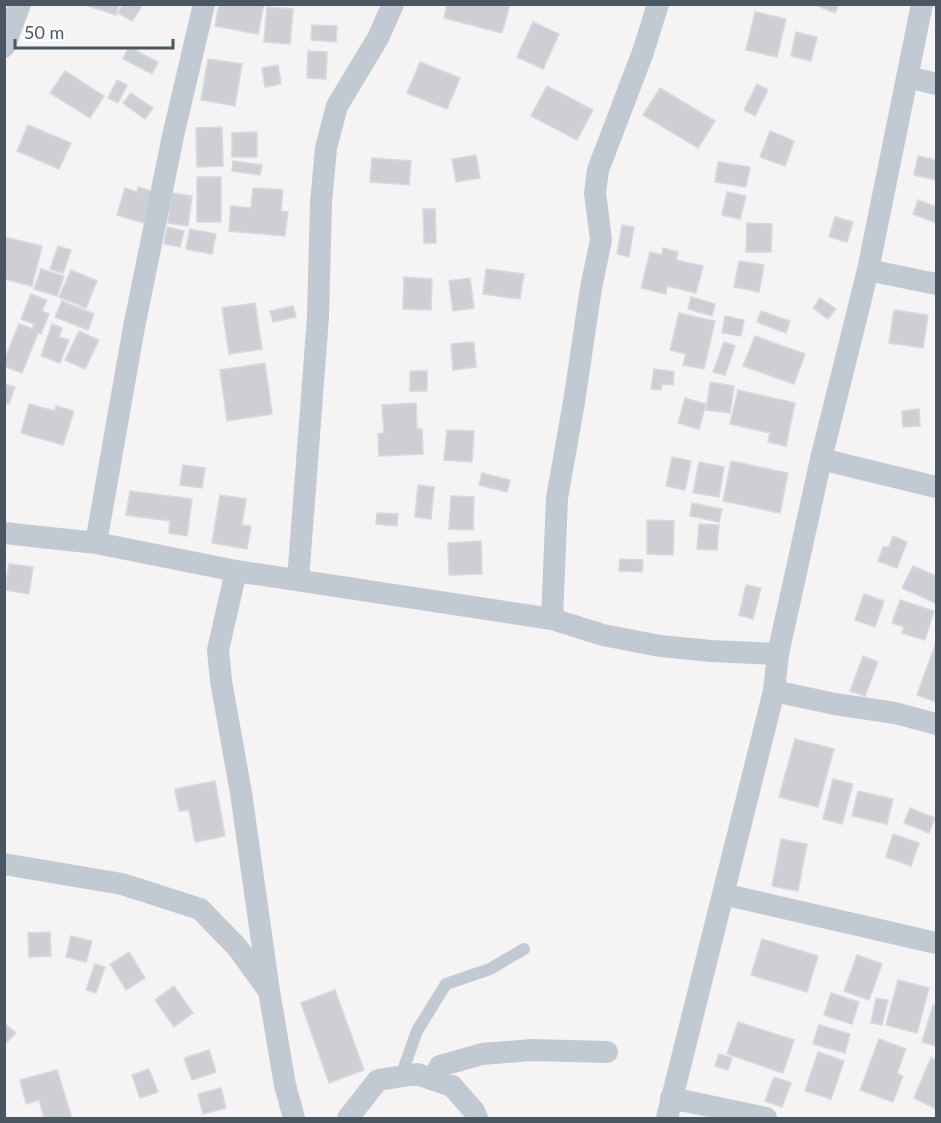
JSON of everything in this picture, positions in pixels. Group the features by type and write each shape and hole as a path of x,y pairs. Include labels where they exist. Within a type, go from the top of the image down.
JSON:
{"street":[{"path":"4,47 21,4"},
{"path":"96,543 138,305 173,136 204,4"},
{"path":"298,580 318,317 321,203 326,148 337,106 378,38 393,4"},
{"path":"552,619 557,498 601,240 595,193 598,170 643,52 658,4"},
{"path":"766,1119 669,1108 774,690 778,654 821,459 868,270 922,4"},
{"path":"908,77 936,84"},
{"path":"868,270 936,284"},
{"path":"821,459 936,487"},
{"path":"4,533 96,543 236,571 552,619 603,634 660,646 778,654"},
{"path":"236,571 218,650 221,681 245,815 269,991 285,1085 294,1119"},
{"path":"774,690 835,704 895,713 936,724"},
{"path":"4,864 122,884 200,909 237,947 269,991"},
{"path":"723,894 936,943"},
{"path":"433,1079 440,1066 482,1054 532,1050 607,1052"},
{"path":"348,1119 378,1080 417,1074 452,1086 474,1111 477,1119"}],"lane":[{"path":"401,1076 417,1030 446,984 490,969 524,949"}],"building":[{"path":"82,4 119,4 116,15"},
{"path":"123,4 142,6 132,21 118,13"},
{"path":"219,4 264,4 258,34 215,26"},
{"path":"447,4 510,4 502,33 444,18"},
{"path":"813,4 839,4 835,13"},
{"path":"267,7 293,9 290,44 264,42"},
{"path":"755,12 786,19 777,57 746,50"},
{"path":"533,22 559,34 543,69 517,57"},
{"path":"312,25 337,26 336,42 311,40"},
{"path":"796,32 817,37 811,61 791,56"},
{"path":"129,47 158,62 152,74 123,59"},
{"path":"308,51 327,52 326,79 307,78"},
{"path":"208,59 242,64 235,106 201,100"},
{"path":"420,62 460,78 447,109 407,93"},
{"path":"278,65 281,84 265,87 262,68"},
{"path":"65,71 104,96 90,118 50,93"},
{"path":"117,80 127,85 118,103 108,98"},
{"path":"757,84 768,90 755,116 744,110"},
{"path":"547,86 593,110 577,140 531,116"},
{"path":"660,88 715,121 698,148 643,115"},
{"path":"131,93 153,108 145,119 123,103"},
{"path":"28,125 71,143 59,169 17,151"},
{"path":"222,127 223,166 197,167 196,128"},
{"path":"770,131 794,141 785,166 760,157"},
{"path":"257,132 257,157 232,157 232,133"},
{"path":"476,155 480,178 456,182 452,159"},
{"path":"918,156 936,160 936,180 914,175"},
{"path":"372,158 411,161 409,185 370,182"},
{"path":"233,161 262,165 260,175 232,171"},
{"path":"718,162 750,167 746,187 715,182"},
{"path":"197,177 221,177 221,222 197,222"},
{"path":"138,187 155,192 144,223 117,215 125,188 137,192"},
{"path":"253,188 283,190 281,211 288,212 285,236 229,231 231,206 251,208"},
{"path":"727,192 746,196 740,219 722,215"},
{"path":"172,193 192,196 188,226 168,223"},
{"path":"918,200 936,207 936,223 913,214"},
{"path":"423,209 435,209 436,243 424,243"},
{"path":"835,217 853,222 847,242 829,237"},
{"path":"747,223 772,224 771,252 746,252"},
{"path":"622,225 634,227 629,257 617,254"},
{"path":"167,227 184,231 180,247 164,244"},
{"path":"190,229 216,234 212,254 186,249"},
{"path":"4,237 42,246 32,286 4,279"},
{"path":"58,246 71,250 63,273 50,269"},
{"path":"663,248 678,252 676,260 703,266 696,293 667,286 666,294 641,288 650,252 662,255"},
{"path":"739,261 764,265 759,292 734,287"},
{"path":"41,269 64,276 57,296 34,289"},
{"path":"486,269 524,274 520,299 483,294"},
{"path":"71,270 97,281 86,308 59,297"},
{"path":"404,277 432,279 431,310 403,309"},
{"path":"470,278 474,308 453,311 449,281"},
{"path":"31,294 47,300 42,311 49,314 41,334 38,333 22,373 4,366 4,361 19,324 32,329 34,324 21,319"},
{"path":"691,297 715,304 712,316 688,309"},
{"path":"820,298 836,309 828,319 813,308"},
{"path":"62,301 94,314 88,330 55,317"},
{"path":"255,303 262,349 229,354 222,308"},
{"path":"293,306 296,317 273,322 270,311"},
{"path":"894,310 928,315 923,348 889,343"},
{"path":"761,311 790,321 786,333 757,322"},
{"path":"679,313 715,321 704,369 683,365 686,354 670,350"},
{"path":"725,316 744,320 741,336 722,333"},
{"path":"52,324 62,328 59,337 69,340 60,363 41,356"},
{"path":"79,331 99,340 85,369 65,360"},
{"path":"755,336 805,354 794,384 743,366"},
{"path":"474,342 476,367 453,370 451,344"},
{"path":"724,342 735,346 725,375 713,372"},
{"path":"265,363 272,414 227,421 220,370"},
{"path":"654,369 674,372 673,385 662,384 661,390 651,389"},
{"path":"410,371 427,371 427,391 410,391"},
{"path":"710,382 734,386 730,413 706,410"},
{"path":"4,384 15,387 9,404 4,403"},
{"path":"738,390 795,403 786,446 768,442 770,433 730,424"},
{"path":"685,398 706,404 699,429 678,423"},
{"path":"416,403 417,429 422,429 423,454 379,456 378,434 384,433 382,405"},
{"path":"29,404 55,411 56,406 74,411 63,445 21,433"},
{"path":"919,409 920,426 903,427 902,411"},
{"path":"447,430 474,431 472,462 444,460"},
{"path":"672,457 691,461 685,490 666,486"},
{"path":"731,461 788,473 780,513 723,501"},
{"path":"699,462 724,467 719,497 693,493"},
{"path":"183,465 205,468 202,488 180,485"},
{"path":"482,473 510,480 507,492 479,485"},
{"path":"418,485 434,487 431,519 415,517"},
{"path":"130,491 192,499 187,536 169,533 170,521 126,515"},
{"path":"220,495 246,499 242,525 251,526 247,549 212,543"},
{"path":"451,496 474,497 473,530 449,529"},
{"path":"692,503 722,509 719,522 690,516"},
{"path":"377,513 398,514 397,526 376,524"},
{"path":"647,520 674,521 673,555 647,554"},
{"path":"699,524 719,525 717,550 697,549"},
{"path":"893,536 907,542 897,568 878,561 883,547 889,547"},
{"path":"481,541 482,574 449,575 448,543"},
{"path":"620,559 643,560 642,572 619,571"},
{"path":"9,564 33,567 29,594 5,590"},
{"path":"913,566 936,576 935,603 902,588"},
{"path":"746,585 761,588 753,619 739,615"},
{"path":"864,594 884,601 875,627 855,620"},
{"path":"900,600 934,611 925,640 902,633 904,627 892,623"},
{"path":"936,645 936,702 917,695"},
{"path":"863,656 878,662 865,696 850,691"},
{"path":"795,739 834,749 818,807 779,797"},
{"path":"833,779 853,784 842,824 823,819"},
{"path":"215,781 225,836 195,842 189,810 179,811 175,789"},
{"path":"858,791 893,799 887,824 852,816"},
{"path":"910,808 935,818 929,833 904,823"},
{"path":"893,834 919,843 911,866 886,857"},
{"path":"781,839 807,844 798,891 772,886"},
{"path":"50,932 51,956 29,957 28,933"},
{"path":"71,936 92,941 86,962 66,957"},
{"path":"762,939 818,956 807,992 751,975"},
{"path":"129,952 145,978 126,990 110,964"},
{"path":"857,955 882,964 869,1000 844,991"},
{"path":"95,964 105,967 96,993 86,990"},
{"path":"898,980 929,988 917,1033 886,1025"},
{"path":"174,986 193,1013 174,1027 155,1000"},
{"path":"335,990 364,1070 329,1083 301,1003"},
{"path":"831,993 859,1002 852,1024 824,1015"},
{"path":"876,998 888,1000 882,1025 871,1023"},
{"path":"933,1005 936,1006 936,1046 922,1042"},
{"path":"738,1022 794,1040 783,1073 727,1054"},
{"path":"4,1023 16,1033 4,1045"},
{"path":"819,1025 850,1034 845,1053 813,1044"},
{"path":"879,1039 906,1049 897,1073 903,1076 893,1102 860,1090"},
{"path":"209,1050 216,1072 192,1080 184,1058"},
{"path":"818,1052 844,1061 831,1099 805,1091"},
{"path":"719,1054 732,1058 728,1070 715,1066"},
{"path":"931,1058 936,1060 936,1109 914,1098"},
{"path":"149,1069 158,1092 140,1098 132,1075"},
{"path":"57,1070 72,1118 44,1118 39,1100 26,1104 20,1080"},
{"path":"774,1077 791,1083 782,1107 765,1101"},
{"path":"221,1088 226,1108 203,1114 198,1094"}]}
